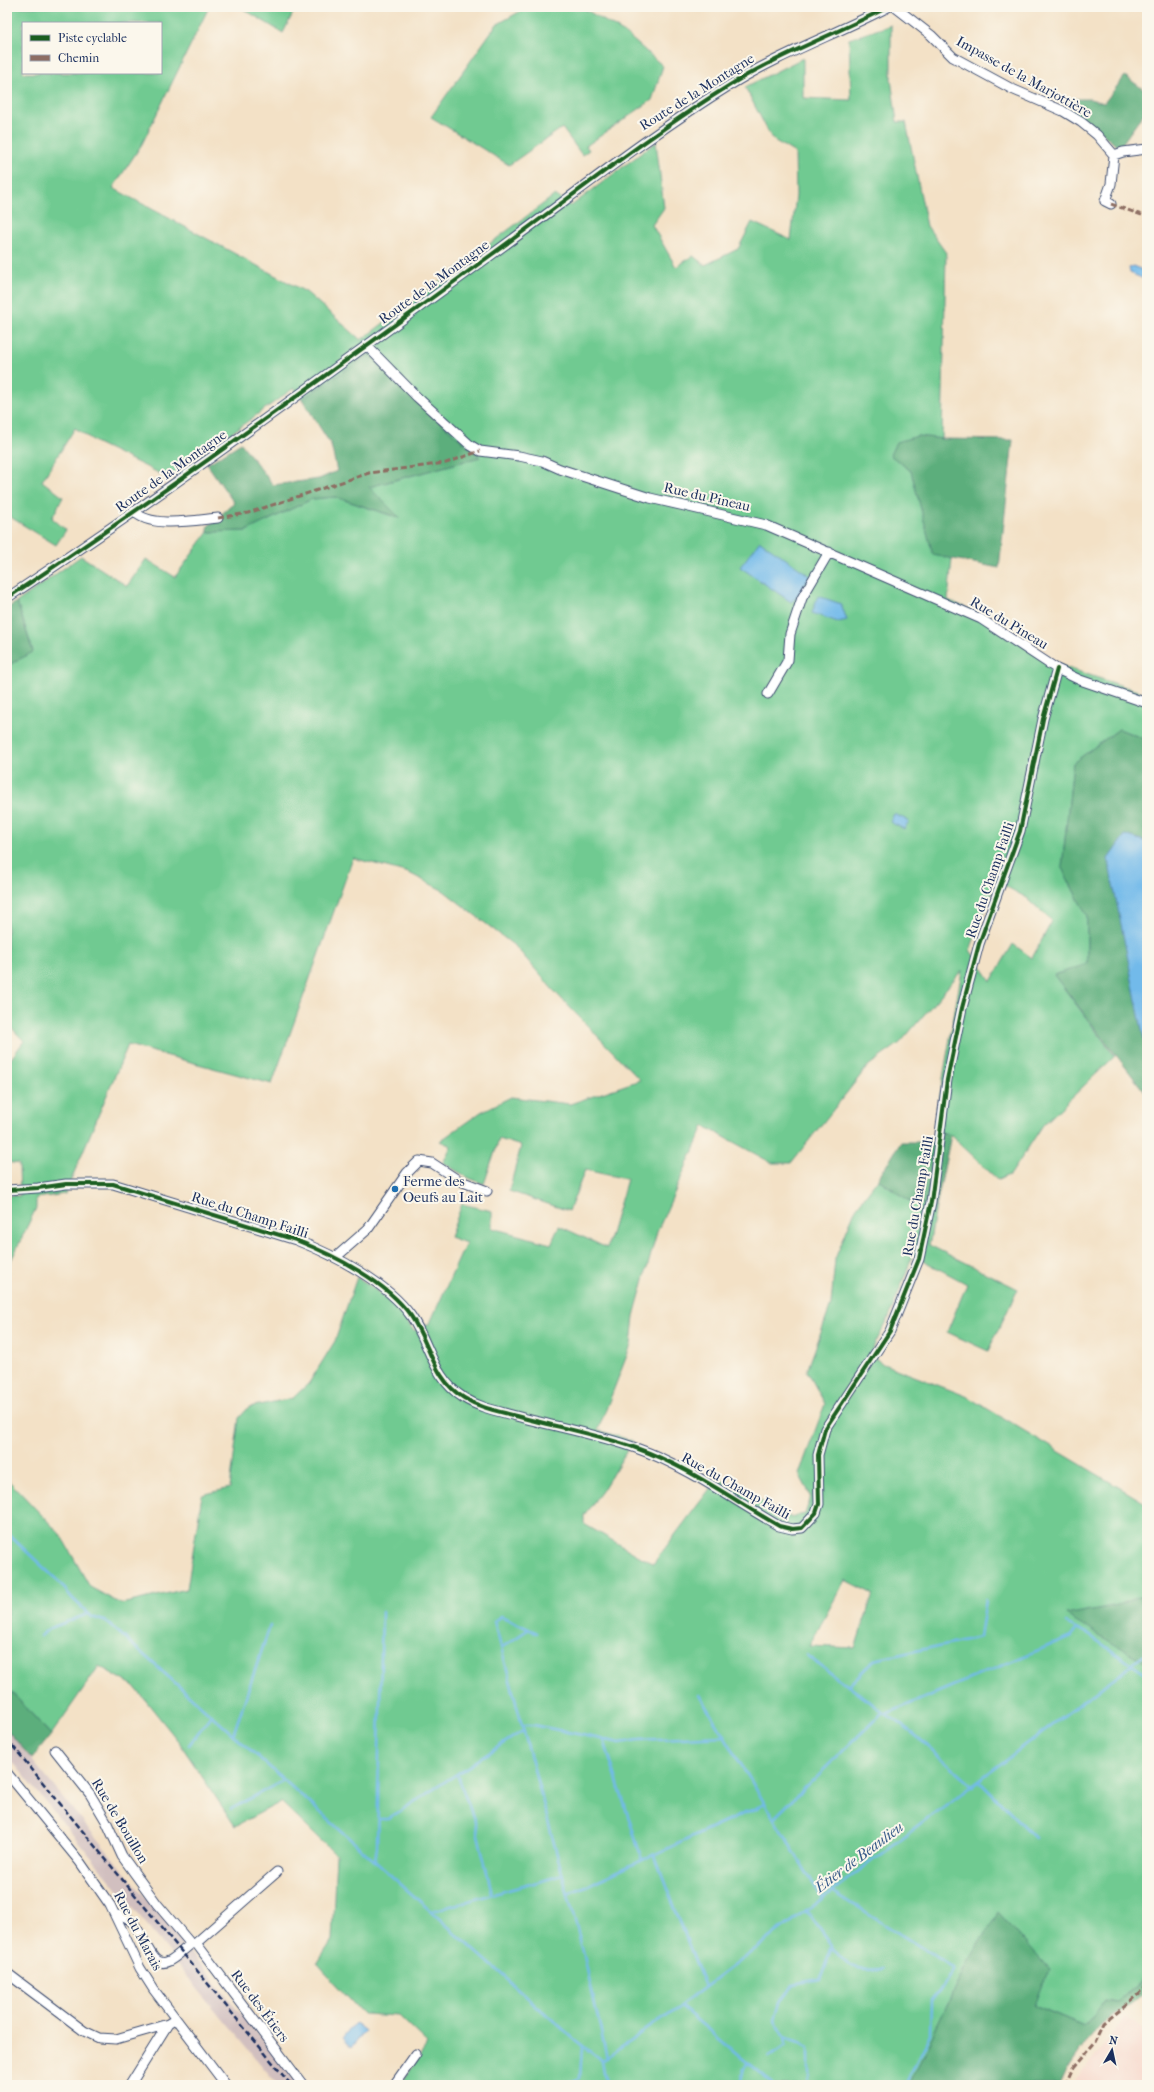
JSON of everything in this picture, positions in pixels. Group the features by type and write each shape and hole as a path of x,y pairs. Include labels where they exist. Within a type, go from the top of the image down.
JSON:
{"street":[{"name":"Route de la Montagne","path":"7,598 134,511 494,253 619,158 728,86 752,72 888,7"},
{"name":"Impasse de la Marjottière","path":"895,7 930,35 953,57 1012,89 1063,111 1081,122 1097,135 1114,155"},
{"path":"1111,204 1105,201 1111,184 1114,155 1123,152 1147,149"},
{"name":"Rue du Pineau","path":"366,345 417,397 470,445 480,451 519,456 542,461 560,470 650,498 766,525 981,619 1057,669 1080,680 1147,702"},
{"path":"134,511 144,518 169,522 218,518"},
{"path":"768,694 788,660 790,634 802,598 829,552"},
{"name":"Rue du Champ Failli","path":"7,1190 66,1184 113,1184 296,1240 336,1257 387,1292 402,1305 418,1328 435,1368 443,1379 456,1392 466,1399 490,1409 616,1442 656,1455 694,1474 779,1526 786,1529 802,1528 812,1520 819,1504 818,1455 825,1429 890,1331 919,1259 931,1202 947,1080 962,1008 979,944 1020,831 1043,719 1057,669"},
{"path":"336,1257 368,1229 407,1173 419,1161 432,1163 458,1180 487,1191"},
{"name":"Rue de Bouillon","path":"55,1750 90,1794 106,1821 122,1856 157,1904 193,1944"},
{"name":"Rue du Marais","path":"7,1773 80,1862 115,1915 140,1968 172,2021 226,2085"},
{"path":"115,1915 120,1914 136,1924 149,1954 158,1961 169,1961 193,1944 277,1872"},
{"name":"Rue des Étiers","path":"193,1944 303,2085"},
{"path":"7,1973 84,2031 99,2038 116,2040 172,2021"},
{"path":"130,2085 172,2021"},
{"path":"394,2085 416,2054"}],"shaded area":[{"path":"7,1730 184,1944 171,1954 7,1755"},
{"path":"190,1952 300,2085 278,2085 176,1963"},
{"path":"1126,2017 1147,2033 1147,2085 1073,2085"}],"green space":[{"path":"7,7 209,7 142,144 113,188 306,292 361,340 555,195 571,206 656,142 664,208 652,225 676,267 693,256 705,265 738,249 752,222 791,240 796,195 795,153 772,139 745,87 803,58 803,98 851,100 849,39 891,25 891,79 897,122 906,122 927,226 946,253 942,439 918,436 890,455 911,471 933,554 952,558 948,600 992,619 1059,665 1147,694 1147,740 1119,729 1073,763 1062,868 1087,916 1087,965 1054,975 1115,1056 1043,1125 1011,1174 998,1180 951,1135 934,1130 962,970 900,1043 868,1066 791,1163 772,1163 704,1126 657,1232 634,1316 631,1345 598,1430 633,1441 602,1491 584,1515 584,1524 653,1564 718,1478 790,1517 805,1514 811,1496 799,1474 825,1404 807,1371 831,1305 835,1259 856,1208 878,1179 910,1201 936,1207 929,1245 1018,1289 988,1351 947,1332 967,1284 913,1255 889,1317 870,1354 883,1364 966,1396 1147,1504 1147,1974 1117,2003 1105,2001 1084,2026 1034,2005 968,1961 909,2085 400,2085 428,2044 399,2016 363,2014 317,1964 332,1940 336,1855 281,1802 235,1826 179,1742 134,1686 99,1666 51,1735 7,1687 7,1479 60,1534 90,1587 121,1604 187,1589 202,1495 230,1488 239,1418 249,1407 293,1398 309,1383 335,1341 357,1277 374,1288 388,1301 414,1331 430,1323 466,1243 450,1237 462,1204 492,1211 492,1228 551,1244 559,1226 607,1248 627,1179 585,1170 569,1211 509,1191 521,1146 499,1139 484,1184 469,1178 443,1163 451,1146 440,1141 481,1112 511,1097 570,1104 640,1080 554,991 516,947 444,891 409,873 353,858 272,1084 128,1045 65,1194 36,1198 36,1208 7,1269 7,1195 20,1196 19,1164 7,1162 7,1104 13,1094 7,1090 7,1064 24,1041 7,1023 7,666 33,651 17,602 81,556 127,586 146,559 175,577 208,532 246,531 312,499 335,497 399,518 369,487 480,457 412,397 370,354 302,399 294,388 169,478 97,443 75,428 42,481 63,497 52,518 66,530 56,545 7,515","holes":["996,881 1027,898 1052,921 1032,958 1013,944 991,981 970,950","845,1580 873,1594 855,1648 809,1646"]},
{"path":"240,7 296,7 283,33"},
{"path":"528,7 581,7 625,33 663,66 652,100 586,146 589,150 582,155 562,128 509,165 431,117 496,25"},
{"path":"1125,76 1147,92 1147,109 1119,148 1096,128 1065,113 1069,99 1090,99 1104,103"},
{"path":"370,354 412,397 480,457 369,487 400,518 335,497 312,499 246,531 208,532 207,527 234,503 207,464 241,443 273,485 319,479 337,471 331,445 302,399"},
{"path":"918,436 942,439 1013,440 999,568 933,555 911,471 890,455 896,442"},
{"path":"17,602 33,652 7,666 7,608"},
{"path":"1119,729 1147,740 1147,842 1125,835 1109,859 1147,1055 1147,1095 1054,975 1087,964 1087,916 1062,868 1073,763"},
{"path":"934,1130 951,1135 936,1207 910,1201 878,1179 901,1142 932,1142"},
{"path":"1147,1594 1147,1664 1066,1615 1118,1605"},
{"path":"7,1687 51,1735 32,1759 7,1730"},
{"path":"998,1912 1049,1969 1034,2005 1084,2026 1105,2001 1117,2003 1147,1974 1147,1991 1096,2028 1069,2067 1060,2085 909,2085 968,1961"}],"water":[{"path":"1133,266 1147,272 1144,279 1130,273 1129,268"},
{"path":"760,541 810,576 796,598 791,602 740,567"},
{"path":"818,596 841,604 847,620 838,622 812,613"},
{"path":"894,814 909,821 904,829 890,822"},
{"path":"1125,835 1147,842 1147,1055 1108,859"},
{"path":"355,2023 365,2031 351,2047 343,2038"}],"waterway":[{"path":"7,1533 60,1583 72,1598 92,1617 107,1622 574,2039 602,2061"},
{"path":"848,1686 874,1660 980,1637 986,1600"},
{"path":"375,1860 377,1847 382,1612"},
{"path":"40,1636 50,1628 88,1614"},
{"path":"537,1633 501,1616 494,1621 582,1947 607,2058"},
{"path":"1066,1623 1086,1633 1147,1675"},
{"path":"233,1735 270,1626"},
{"path":"886,1714 1072,1636 1076,1628"},
{"path":"501,1648 529,1629"},
{"name":"Étier de Beaulieu","path":"606,2085 602,2061 680,2006 1147,1653"},
{"path":"806,1655 915,1735 973,1786"},
{"path":"699,1695 822,1898"},
{"path":"774,1818 883,1712"},
{"path":"189,1745 211,1715"},
{"path":"522,1725 534,1725 620,1743 638,1740 724,1736"},
{"path":"378,1819 388,1819 524,1730"},
{"path":"604,1740 642,1860"},
{"path":"457,1774 475,1822 492,1893"},
{"path":"231,1809 284,1780"},
{"path":"979,1781 1035,1838"},
{"path":"568,1894 765,1804"},
{"path":"654,1854 705,1987"},
{"path":"432,1911 563,1875"},
{"path":"831,1891 954,1968 940,1992 931,2000 930,2034 905,2085"},
{"path":"806,1910 832,1946 820,1979 792,1984 780,2003 775,2020 785,2037 802,2043 808,2048 808,2081"},
{"path":"832,1947 843,1960 853,1967 865,1970 882,1969"},
{"path":"680,2006 774,2085"},
{"path":"769,2057 786,2045 785,2037"},
{"path":"565,2085 580,2078 582,2046"},
{"path":"739,2085 743,2068 747,2062"}],"railway":[{"path":"7,1739 291,2085"}],"marked path":[{"path":"1111,204 1147,217"},
{"path":"218,518 248,513 369,473 446,463 480,451"},
{"path":"1065,2085 1073,2068 1096,2041 1105,2022 1147,1988"}],"cycle path":[{"path":"7,598 130,515 251,429 668,125 749,74 888,7"},
{"path":"7,1190 66,1184 113,1184 296,1240 311,1246 359,1271 374,1281 401,1304 411,1316 445,1381 464,1398 489,1409 621,1443 655,1455 691,1473 779,1526 792,1529 802,1528 816,1513 819,1504 818,1455 825,1429 890,1331 919,1259 931,1202 947,1080 962,1008 979,944 1020,831 1043,719 1057,669"}],"place":[{"name":"Ferme des Oeufs au Lait","path":"395,1189"}]}
